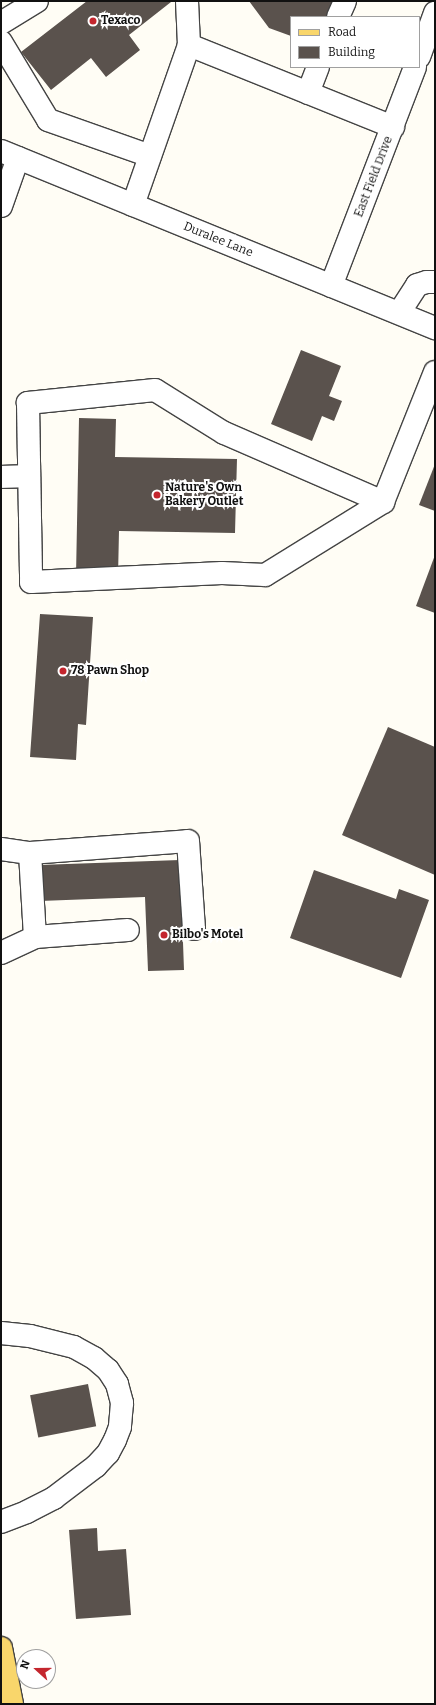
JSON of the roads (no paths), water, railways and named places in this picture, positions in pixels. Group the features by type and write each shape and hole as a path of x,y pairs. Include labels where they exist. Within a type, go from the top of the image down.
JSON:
{"main road":[{"path":"1,1648 12,1704"}],"street":[{"path":"1,23 37,1"},
{"path":"133,205 189,45 187,1"},
{"path":"338,16 344,1"},
{"path":"420,53 435,13"},
{"path":"1,42 48,120 150,156"},
{"path":"189,45 393,127"},
{"path":"308,93 318,68"},
{"name":"East Field Drive","path":"331,286 415,68"},
{"path":"1,206 10,155"},
{"name":"Duralee Lane","path":"10,155 435,328"},
{"path":"399,313 417,285 427,282 435,282"},
{"path":"383,502 224,433 155,390 28,403 31,582 222,573 264,575 383,502 435,372"},
{"path":"1,477 29,476"},
{"path":"1,849 30,853 188,841 194,929"},
{"path":"30,853 35,937"},
{"path":"1,953 35,937 128,930"},
{"path":"1,1333 54,1341 74,1347 94,1358 108,1370 117,1384 122,1403 120,1427 115,1440 108,1454 96,1466 54,1498 27,1512 1,1522"}],"place":[{"name":"Texaco","path":"93,21"},
{"name":"Nature's Own Bakery Outlet","path":"157,495"},
{"name":"78 Pawn Shop","path":"63,671"},
{"name":"Bilbo's Motel","path":"164,935"}]}
